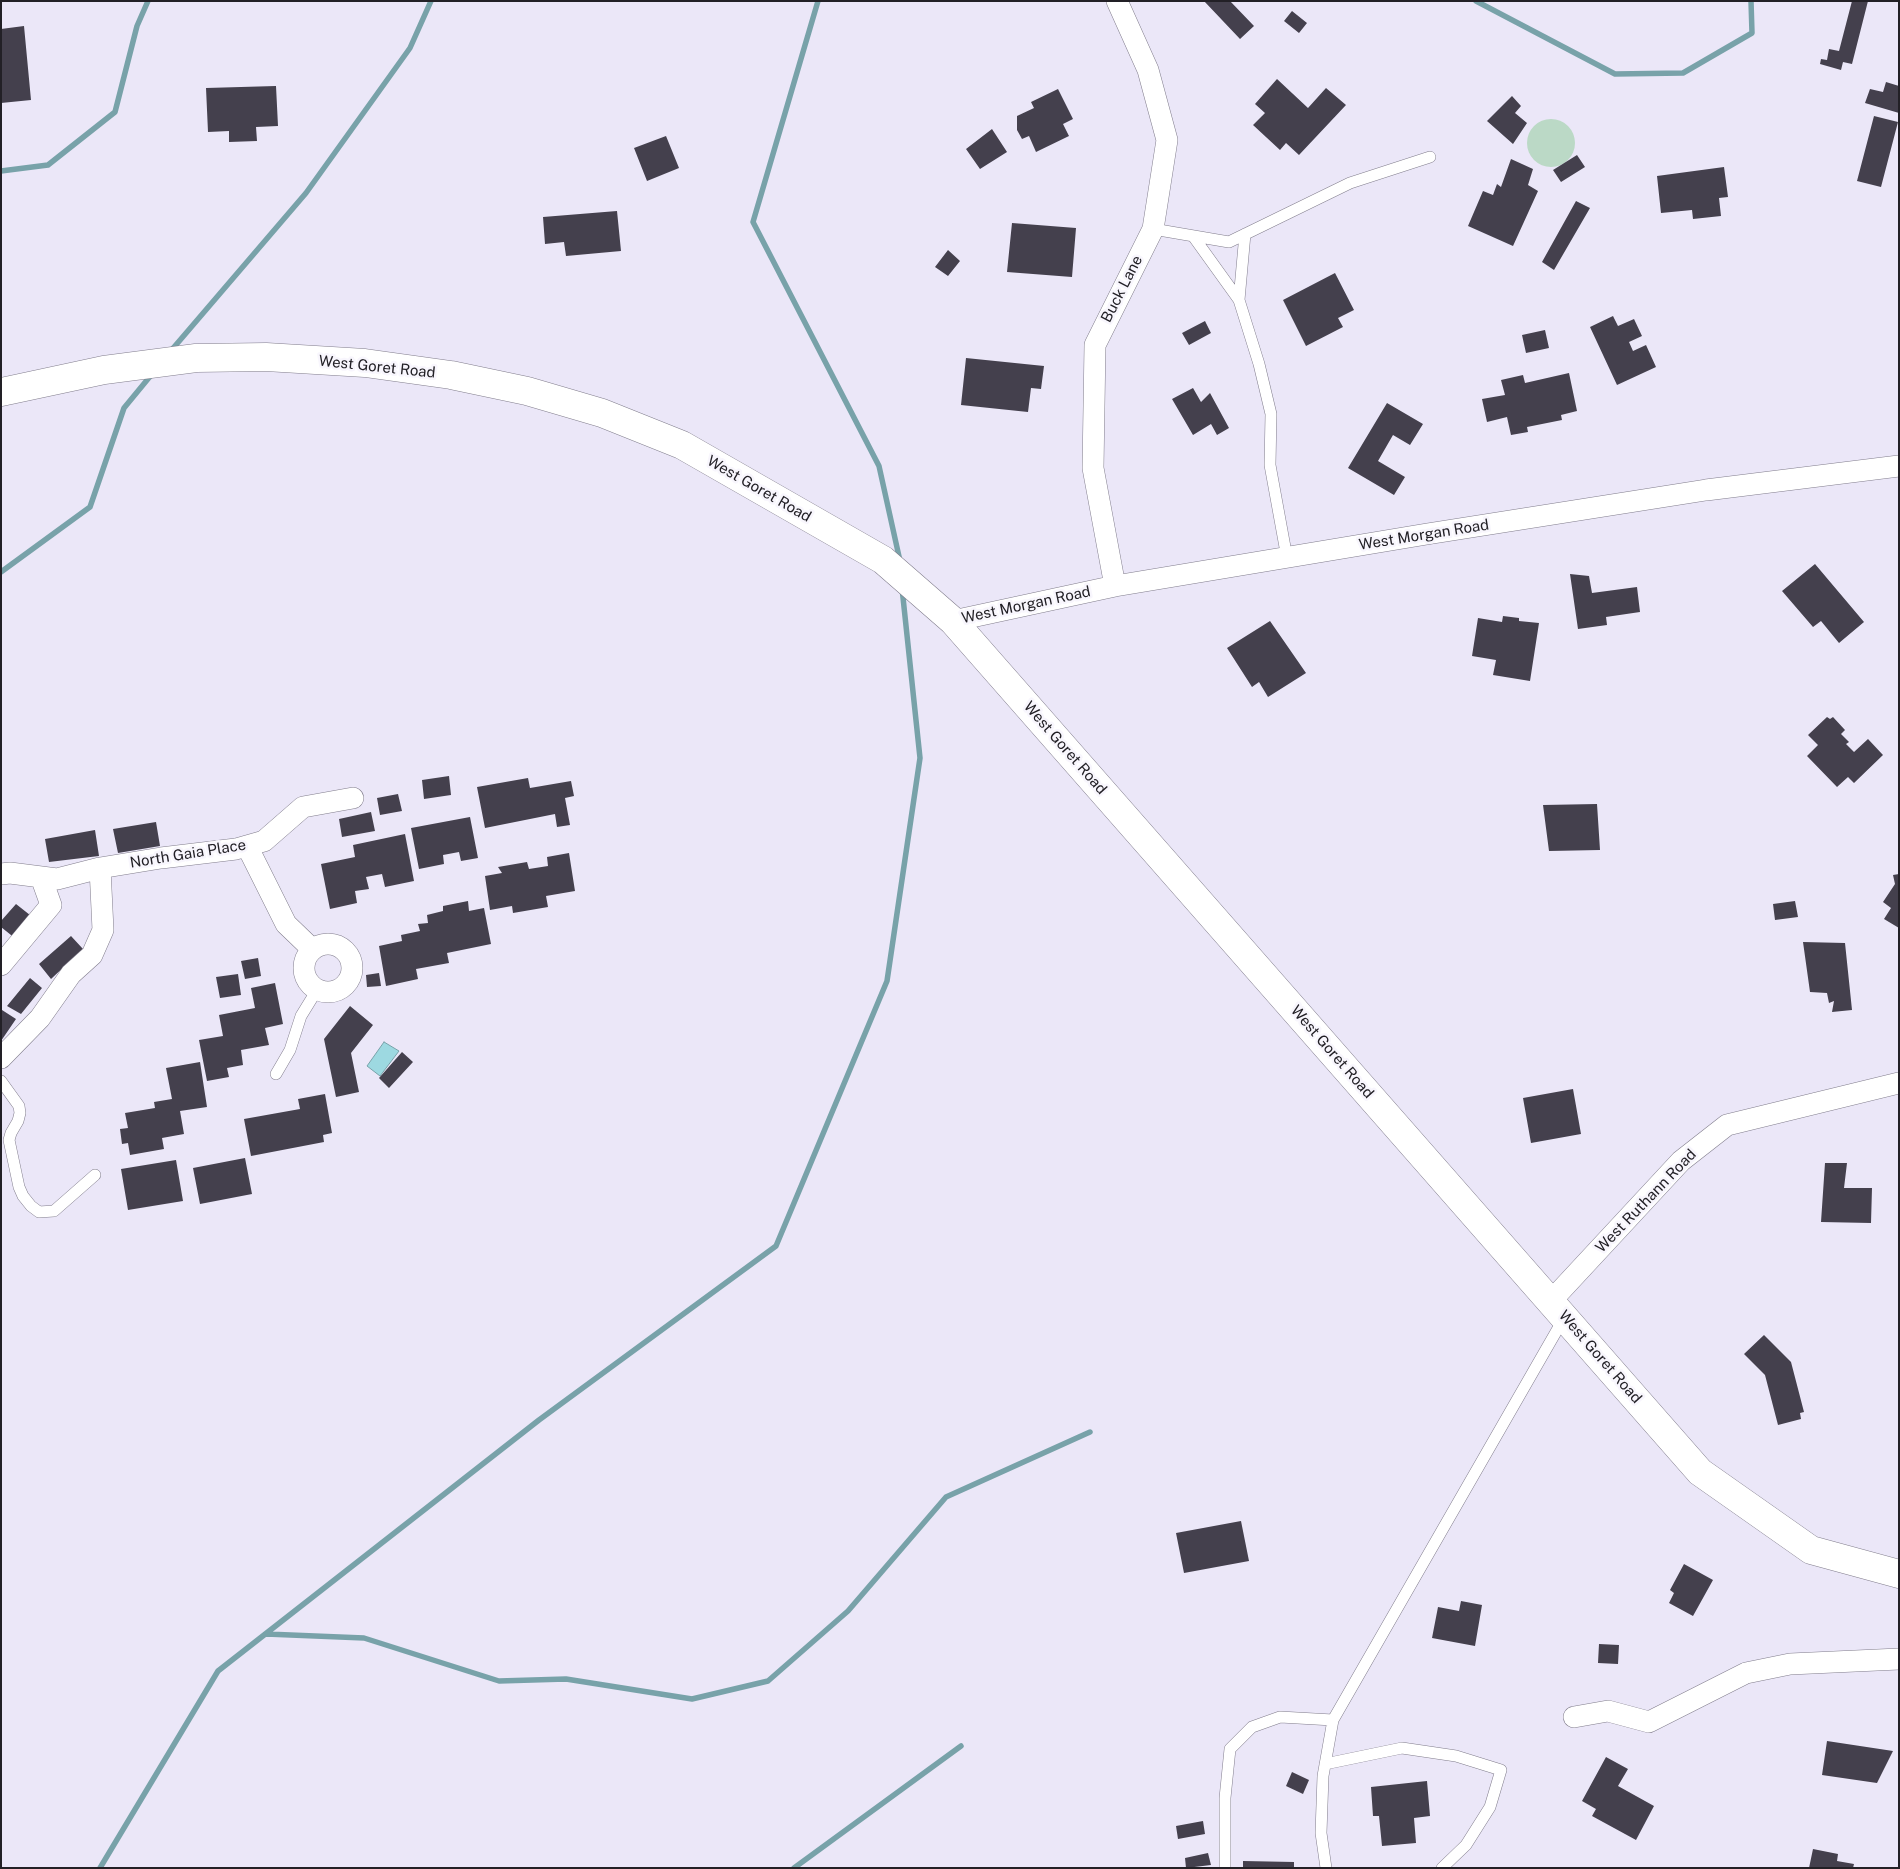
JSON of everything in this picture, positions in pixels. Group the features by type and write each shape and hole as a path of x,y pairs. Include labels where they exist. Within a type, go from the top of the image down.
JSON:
{"street":[{"name":"Buck Lane","path":"1115,586 1093,468 1094,344 1153,229 1167,140 1148,70 1117,1"},
{"name":"West Goret Road","path":"1,392 104,370 196,358 266,357 365,363 451,375 527,391 602,413 682,446 883,560 953,621 1700,1472 1811,1550 1899,1574"},
{"name":"West Morgan Road","path":"953,621 1115,586 1706,490 1898,471"},
{"name":"North Gaia Place","path":"1,874 10,873 57,879 100,868 247,846 264,841 303,806 353,798"},
{"path":"247,846 286,924 312,949"},
{"path":"1,1058 40,1018 71,974 92,955 104,930 100,868"},
{"path":"1,965 51,905 41,877"},
{"path":"320,945 336,945 349,955 353,970 346,985 340,990 324,993 316,990 310,985 304,971 304,963 312,949 320,945"},
{"name":"West Ruthann Road","path":"1558,1309 1681,1161 1727,1125 1899,1083"},
{"path":"1574,1717 1608,1710 1649,1722 1746,1673 1790,1664 1899,1659"}],"lane":[{"path":"1153,229 1229,242 1350,183 1430,157"},
{"path":"1239,300 1245,234"},
{"path":"1193,236 1239,300 1260,364 1272,414 1270,465 1287,558"},
{"path":"276,1074 290,1050 301,1016 316,990"},
{"path":"1,1081 19,1106 18,1121 9,1140 19,1187 31,1206 39,1212 54,1211 95,1176"},
{"path":"1326,1868 1321,1833 1323,1776 1333,1720 1558,1309"},
{"path":"1225,1868 1225,1798 1230,1749 1252,1727 1280,1717 1333,1720"},
{"path":"1325,1764 1402,1748 1456,1756 1501,1770 1490,1807 1466,1845 1442,1868"}],"green space":[{"path":"1546,119 1556,119 1565,123 1571,129 1575,143 1571,157 1565,163 1556,167 1546,167 1537,163 1531,157 1527,148 1527,138 1531,129 1537,123"}],"water":[{"path":"384,1042 399,1051 380,1076 367,1066"}],"building":[{"path":"1204,1 1230,1 1254,26 1240,39"},
{"path":"1852,1 1868,1 1852,64 1843,62 1841,70 1820,64 1821,59 1827,60 1829,49 1839,51"},
{"path":"1292,11 1307,23 1299,33 1284,21"},
{"path":"24,26 31,100 1,103 1,29"},
{"path":"1277,79 1308,108 1326,88 1346,105 1299,155 1286,143 1280,150 1253,125 1265,113 1255,104"},
{"path":"1886,82 1899,86 1899,113 1865,103 1870,89 1883,92"},
{"path":"276,86 278,126 256,127 257,141 229,142 229,131 208,132 206,88"},
{"path":"1058,89 1073,119 1063,124 1069,136 1036,152 1029,136 1022,139 1017,130 1017,116 1034,108 1031,102"},
{"path":"1512,96 1521,106 1515,113 1527,123 1513,144 1487,121"},
{"path":"1874,116 1898,122 1881,187 1857,181"},
{"path":"992,129 1007,152 980,169 966,149"},
{"path":"666,136 679,168 647,181 634,148"},
{"path":"1577,155 1585,167 1561,182 1553,170"},
{"path":"1511,159 1533,169 1528,185 1538,191 1513,246 1468,226 1483,191 1493,195 1497,184 1501,187"},
{"path":"1724,167 1728,197 1719,198 1721,216 1693,219 1692,210 1661,213 1657,176"},
{"path":"1576,201 1590,208 1554,270 1542,262"},
{"path":"617,211 621,251 566,256 564,242 545,244 543,217"},
{"path":"1012,223 1076,228 1072,277 1007,272"},
{"path":"948,250 960,261 948,276 935,267"},
{"path":"1335,273 1354,310 1338,318 1343,327 1306,346 1283,300"},
{"path":"1613,316 1618,326 1634,319 1642,336 1629,342 1633,351 1646,345 1656,367 1617,385 1590,327"},
{"path":"1205,321 1211,333 1189,345 1182,333"},
{"path":"1545,330 1549,348 1526,353 1522,335"},
{"path":"966,358 1044,366 1041,389 1031,388 1028,412 961,405"},
{"path":"1569,373 1577,411 1561,415 1562,420 1527,427 1528,432 1511,435 1507,417 1487,422 1482,399 1505,395 1501,380 1523,375 1525,383"},
{"path":"1193,388 1201,402 1210,393 1229,428 1217,435 1211,424 1193,435 1172,399"},
{"path":"1387,403 1423,424 1410,445 1393,435 1378,461 1405,477 1394,495 1348,468"},
{"path":"1815,564 1864,622 1839,643 1821,621 1813,627 1782,591"},
{"path":"1570,574 1589,576 1592,593 1637,587 1640,612 1606,617 1607,625 1578,629"},
{"path":"1503,616 1519,618 1519,621 1539,623 1530,681 1493,675 1496,660 1472,656 1478,618 1502,622"},
{"path":"1270,621 1306,673 1268,697 1259,682 1252,687 1227,648"},
{"path":"1827,717 1830,719 1833,717 1845,730 1841,734 1849,742 1846,744 1854,752 1868,739 1883,755 1854,783 1848,777 1837,787 1807,756 1818,745 1808,735"},
{"path":"449,776 451,795 424,799 422,780"},
{"path":"528,778 530,788 571,781 574,796 565,798 570,825 557,827 555,814 485,828 477,787"},
{"path":"398,794 402,811 380,815 377,798"},
{"path":"1597,804 1600,850 1549,851 1543,805"},
{"path":"371,812 375,831 342,837 339,819"},
{"path":"470,817 478,858 461,861 459,852 443,855 444,864 419,869 411,828"},
{"path":"156,822 160,846 118,853 113,829"},
{"path":"95,830 99,856 49,862 45,839"},
{"path":"405,834 414,881 385,887 382,874 366,877 369,889 355,891 357,903 330,909 321,864 355,857 353,845"},
{"path":"569,853 575,891 546,896 548,907 513,913 512,906 490,910 485,876 502,873 498,867 527,862 529,869 548,866 547,857"},
{"path":"1899,874 1899,928 1884,919 1891,908 1883,902 1895,884 1893,875"},
{"path":"468,901 469,911 484,908 491,944 447,953 449,963 416,969 418,979 386,986 379,946 402,941 401,935 420,931 418,924 428,923 427,915 443,911 443,906"},
{"path":"1795,901 1798,917 1775,920 1773,904"},
{"path":"16,904 35,919 16,939 1,927 1,921"},
{"path":"71,936 83,949 51,979 39,964"},
{"path":"1803,942 1845,943 1852,1010 1832,1012 1834,1001 1829,1003 1827,993 1810,992"},
{"path":"258,958 261,976 245,979 241,961"},
{"path":"379,973 381,986 367,987 366,975"},
{"path":"238,974 241,995 220,998 216,977"},
{"path":"30,978 42,988 21,1014 7,1006"},
{"path":"275,983 283,1024 265,1028 269,1045 241,1050 243,1065 227,1068 229,1077 207,1081 199,1040 223,1036 219,1015 255,1008 251,988"},
{"path":"350,1006 373,1025 351,1053 359,1092 336,1097 324,1039"},
{"path":"2,1010 16,1019 1,1041 1,1012"},
{"path":"402,1052 413,1062 389,1088 379,1078"},
{"path":"200,1062 207,1107 180,1111 184,1134 162,1138 164,1149 130,1155 128,1143 122,1144 120,1129 128,1128 125,1113 155,1108 154,1102 172,1099 166,1068"},
{"path":"1573,1089 1581,1134 1531,1143 1523,1098"},
{"path":"325,1094 332,1133 323,1135 324,1142 251,1156 244,1119 300,1109 298,1099"},
{"path":"245,1158 252,1194 200,1204 193,1168"},
{"path":"176,1160 183,1201 128,1210 121,1169"},
{"path":"1825,1163 1847,1163 1844,1188 1872,1188 1871,1223 1821,1222"},
{"path":"1764,1335 1791,1362 1804,1412 1800,1413 1801,1419 1778,1425 1765,1375 1744,1354"},
{"path":"1241,1521 1249,1561 1184,1573 1176,1533"},
{"path":"1684,1564 1713,1580 1693,1616 1669,1603 1674,1593 1670,1590"},
{"path":"1461,1601 1482,1605 1475,1646 1432,1638 1438,1607 1459,1611"},
{"path":"1599,1644 1619,1645 1618,1664 1598,1663"},
{"path":"1827,1741 1893,1751 1877,1783 1822,1775"},
{"path":"1606,1757 1628,1769 1618,1786 1654,1806 1636,1840 1592,1816 1596,1809 1582,1801"},
{"path":"1292,1772 1309,1780 1303,1794 1286,1786"},
{"path":"1427,1781 1430,1816 1414,1818 1416,1843 1382,1846 1379,1816 1373,1816 1371,1787"},
{"path":"1203,1821 1205,1834 1178,1839 1176,1826"},
{"path":"1813,1849 1838,1854 1837,1861 1854,1864 1853,1868 1809,1868"},
{"path":"1208,1853 1211,1865 1186,1868 1185,1858"},
{"path":"1243,1861 1294,1862 1294,1868 1243,1868"}],"waterway":[{"path":"1,171 48,165 115,112 137,26 148,1"},
{"path":"169,353 306,193 410,48 431,1"},
{"path":"818,1 753,222 879,466 900,561"},
{"path":"1476,1 1615,74 1683,73 1752,33 1751,1"},
{"path":"1,572 90,507 124,408 152,374"},
{"path":"100,1868 218,1671 539,1420 776,1246 887,981 920,758 902,588"},
{"path":"266,1634 364,1638 499,1681 566,1679 692,1699 768,1681 848,1611 946,1497 1090,1432"},
{"path":"794,1868 961,1746"}]}
